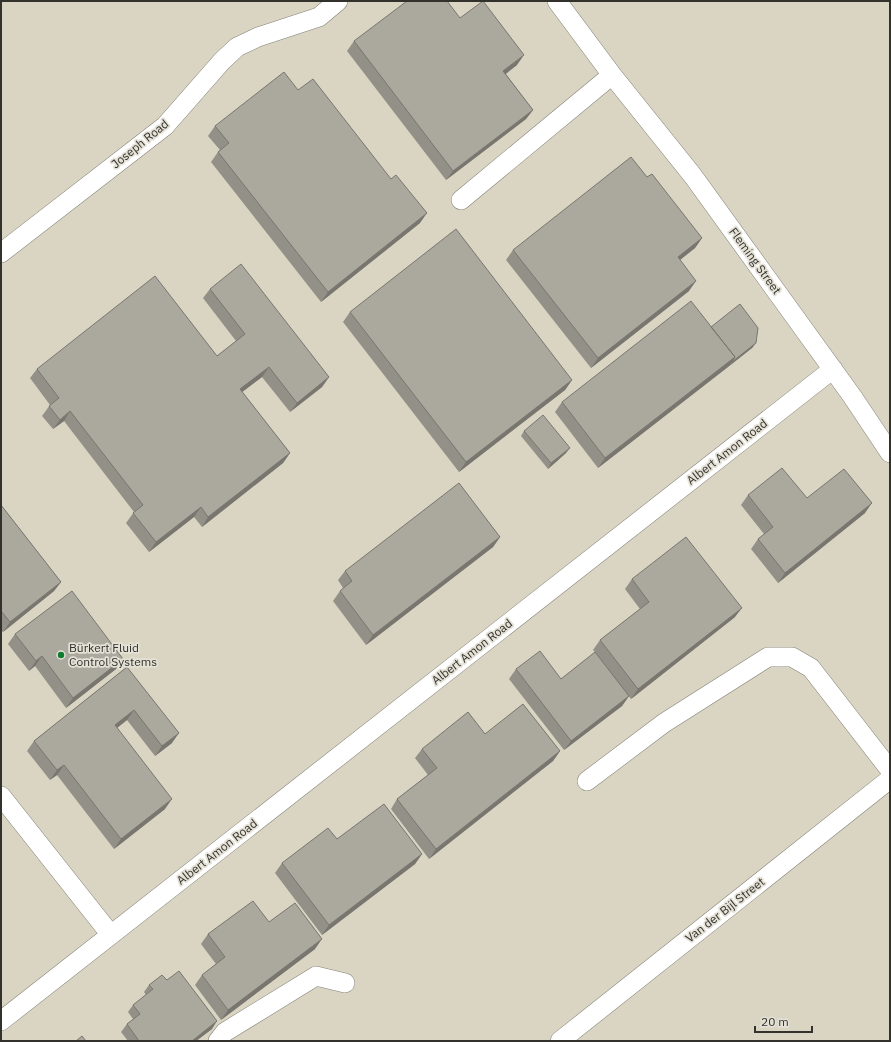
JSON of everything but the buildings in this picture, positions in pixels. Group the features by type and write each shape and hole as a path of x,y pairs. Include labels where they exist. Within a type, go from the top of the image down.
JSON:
{"street":[{"name":"Joseph Road","path":"1,253 165,126 222,61 237,47 258,37 319,18 338,1"},
{"name":"Fleming Street","path":"557,1 612,74 693,176 833,369 890,453"},
{"path":"461,200 612,74"},
{"name":"Albert Amon Road","path":"1,1021 833,369"},
{"path":"587,782 664,723 768,657 792,657 810,668 890,770"},
{"name":"Van der Bijl Street","path":"560,1041 890,779"},
{"path":"1,796 111,935"},
{"path":"218,1041 225,1032 316,976 345,983"}],"shaded area":[{"path":"1,1 890,1 890,1041 1,1041"}],"place":[{"name":"Bürkert Fluid Control Systems","path":"61,655"}]}
